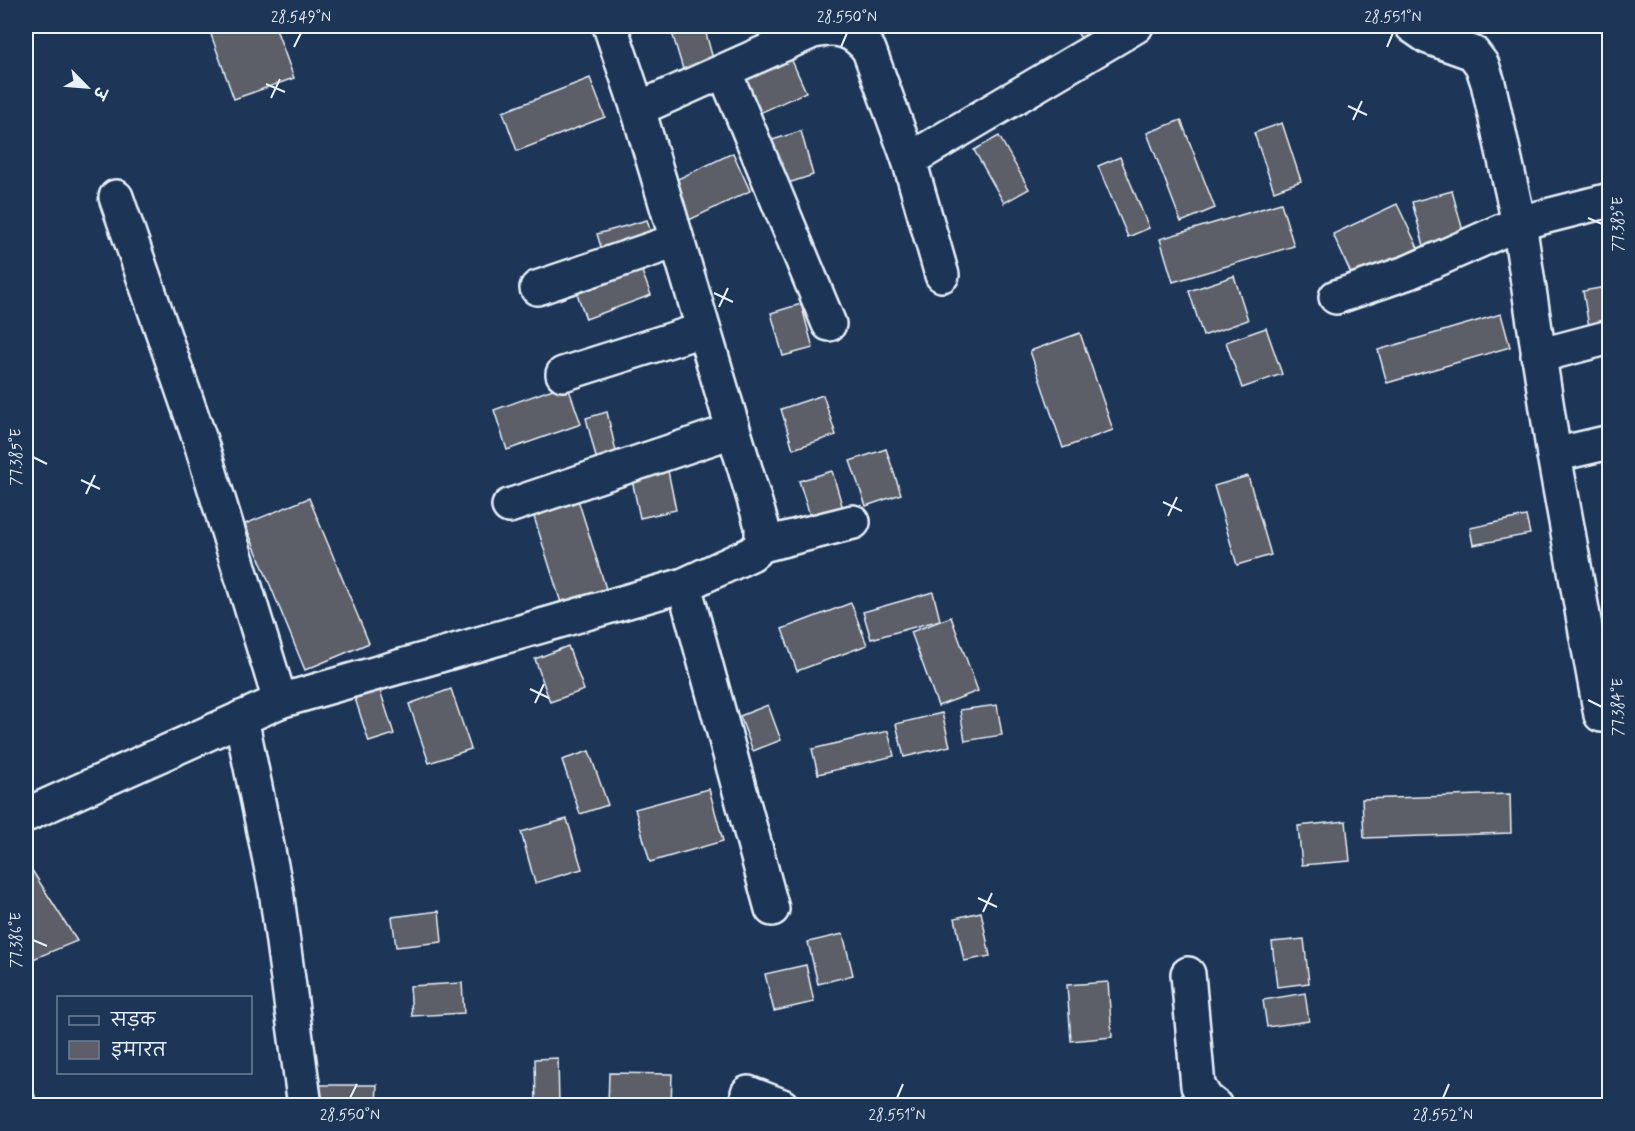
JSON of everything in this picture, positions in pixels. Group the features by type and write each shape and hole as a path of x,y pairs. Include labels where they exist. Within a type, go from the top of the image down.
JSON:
{"street":[{"path":"610,26 638,109 762,526 762,545"},
{"path":"909,160 1136,26"},
{"path":"1412,26 1428,37 1473,54 1482,66 1519,223 1554,455 1601,715"},
{"path":"638,109 725,73 813,31 829,28 845,30 858,36 869,50 909,160 942,275"},
{"path":"725,73 829,324"},
{"path":"116,197 200,440 280,701"},
{"path":"1336,297 1409,272 1519,223 1610,200"},
{"path":"537,288 676,241"},
{"path":"563,375 702,330"},
{"path":"1538,356 1610,337"},
{"path":"509,506 732,430"},
{"path":"1554,455 1610,442"},
{"path":"26,815 280,701 684,585 751,554 762,545 853,522"},
{"path":"684,585 772,909"},
{"path":"241,718 276,890 305,1106"},
{"path":"1188,974 1198,1086 1206,1099 1215,1106"},
{"path":"748,1093 782,1106"}],"building":[{"path":"208,26 275,26 294,78 234,99"},
{"path":"670,26 704,26 716,70 686,79"},
{"path":"1072,26 1107,26 1084,42"},
{"path":"789,54 806,92 749,118 732,80"},
{"path":"590,78 605,117 517,151 503,112"},
{"path":"1181,120 1215,208 1181,222 1147,133"},
{"path":"1282,123 1301,181 1274,191 1254,133"},
{"path":"801,131 813,175 779,186 766,142"},
{"path":"999,136 1029,189 1004,203 974,150"},
{"path":"733,153 750,191 685,222 667,184"},
{"path":"1120,157 1149,228 1128,237 1098,166"},
{"path":"1452,191 1466,242 1426,253 1412,202"},
{"path":"1281,203 1294,246 1173,282 1160,239"},
{"path":"1397,204 1418,248 1353,278 1333,234"},
{"path":"647,220 654,243 604,257 597,234"},
{"path":"638,261 651,295 586,319 574,285"},
{"path":"1234,276 1248,320 1203,336 1189,291"},
{"path":"1606,287 1610,330 1590,333 1583,291"},
{"path":"801,304 813,348 783,356 771,313"},
{"path":"1501,314 1510,347 1387,383 1378,350"},
{"path":"1266,328 1282,374 1242,388 1226,342"},
{"path":"1080,333 1113,430 1063,448 1030,351"},
{"path":"567,384 581,424 507,450 494,410"},
{"path":"823,395 836,435 793,449 781,409"},
{"path":"607,412 618,460 598,465 586,418"},
{"path":"886,449 901,494 866,506 850,461"},
{"path":"668,471 676,510 640,518 632,480"},
{"path":"832,471 844,512 812,522 799,481"},
{"path":"1248,476 1271,555 1237,565 1214,486"},
{"path":"575,490 607,592 562,606 530,504"},
{"path":"309,498 369,643 305,670 245,524"},
{"path":"1526,516 1530,534 1473,545 1470,528"},
{"path":"933,592 940,620 871,639 863,612"},
{"path":"851,603 867,645 797,671 782,629"},
{"path":"951,617 978,691 938,706 911,632"},
{"path":"568,646 584,690 550,702 535,659"},
{"path":"378,684 394,734 369,742 353,692"},
{"path":"451,689 471,749 429,763 409,704"},
{"path":"768,705 781,740 753,751 740,716"},
{"path":"997,705 1002,735 965,741 960,710"},
{"path":"942,713 950,746 904,757 896,724"},
{"path":"888,731 894,756 818,774 812,749"},
{"path":"589,751 608,805 580,814 562,760"},
{"path":"709,789 723,841 650,862 635,809"},
{"path":"1510,794 1511,833 1364,838 1362,799"},
{"path":"567,819 582,869 535,883 521,832"},
{"path":"1346,821 1350,861 1302,865 1298,826"},
{"path":"26,861 77,941 26,962"},
{"path":"439,911 442,942 396,947 392,917"},
{"path":"981,912 990,956 964,961 955,918"},
{"path":"843,934 853,975 818,984 808,942"},
{"path":"1304,939 1309,983 1277,987 1272,942"},
{"path":"806,965 814,1002 774,1011 765,974"},
{"path":"1108,982 1112,1037 1071,1041 1067,985"},
{"path":"462,983 464,1013 412,1016 410,986"},
{"path":"1305,993 1309,1021 1267,1027 1263,1000"},
{"path":"558,1058 559,1106 536,1106 535,1059"},
{"path":"26,1066 37,1103 28,1106 26,1106"},
{"path":"609,1073 672,1074 671,1106 608,1106"},
{"path":"313,1085 377,1085 376,1106 313,1106"}]}
